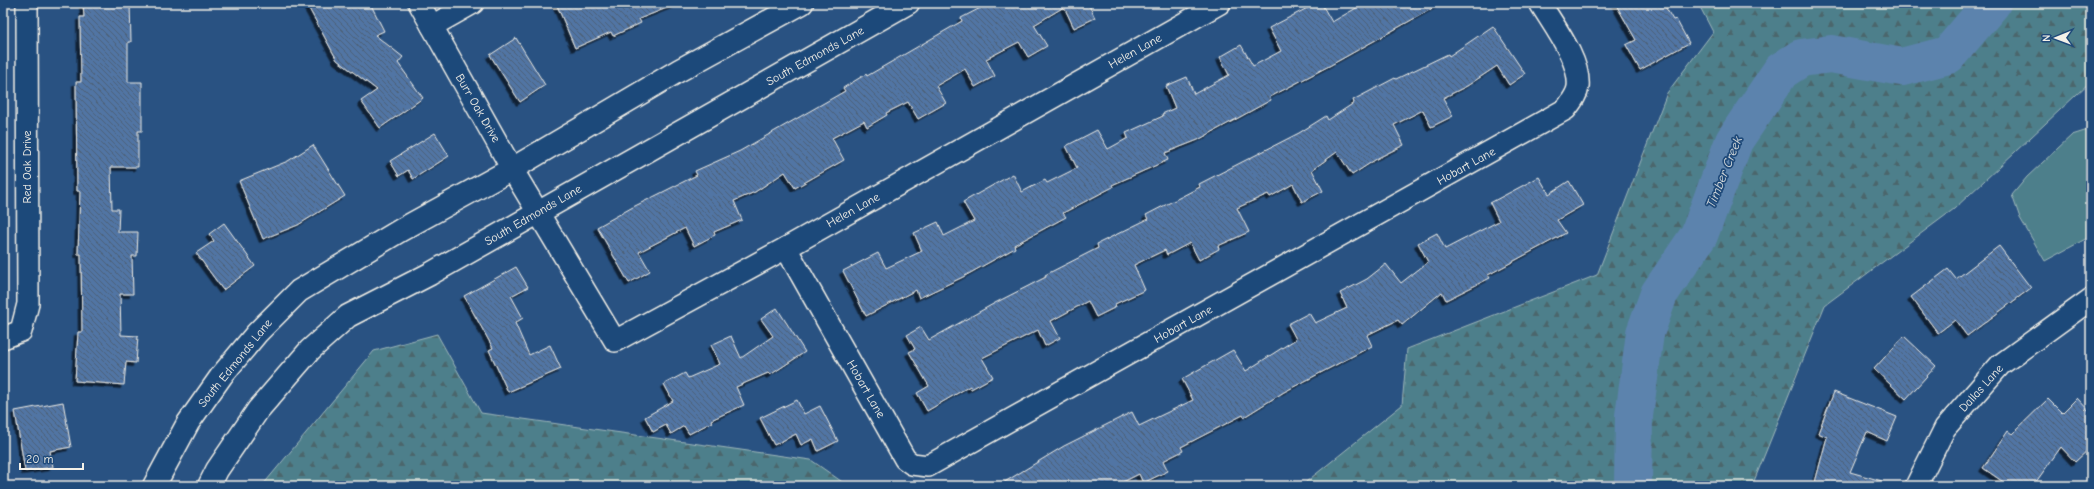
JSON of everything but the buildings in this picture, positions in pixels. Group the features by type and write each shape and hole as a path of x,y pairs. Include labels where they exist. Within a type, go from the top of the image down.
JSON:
{"main road":[{"name":"South Edmonds Lane","path":"154,486 188,423 222,375 257,333 299,291 401,230 512,169 678,71 802,3"},
{"name":"South Edmonds Lane","path":"209,486 217,470 258,410 310,350 348,316 430,274 908,3"}],"street":[{"name":"Red Oak Drive","path":"12,335 28,304 27,3"},
{"name":"Burr Oak Drive","path":"419,3 512,169 539,212"},
{"path":"432,26 473,3"},
{"name":"Helen Lane","path":"539,212 615,341 786,248 1220,3"},
{"name":"Hobart Lane","path":"786,248 905,458 912,464 928,466 1566,109 1573,100 1578,89 1578,76 1574,63 1540,3"},
{"name":"Dallas Lane","path":"1916,486 1945,428 2000,365 2091,299"}],"green space":[{"path":"1698,3 2091,3 2091,81 1954,209 1825,305 1752,486 1301,486 1402,405 1407,349 1597,275 1667,93 1713,32"},
{"path":"2091,129 2091,236 2045,261 2020,218 2012,195 2027,177 2072,135"},
{"path":"437,334 481,413 811,460 848,486 262,486 374,351"}],"waterway":[{"name":"Timber Creek","path":"1633,486 1634,416 1645,333 1659,294 1699,235 1734,141 1781,71 1801,58 1831,54 1902,67 1948,55 1992,3"}]}
